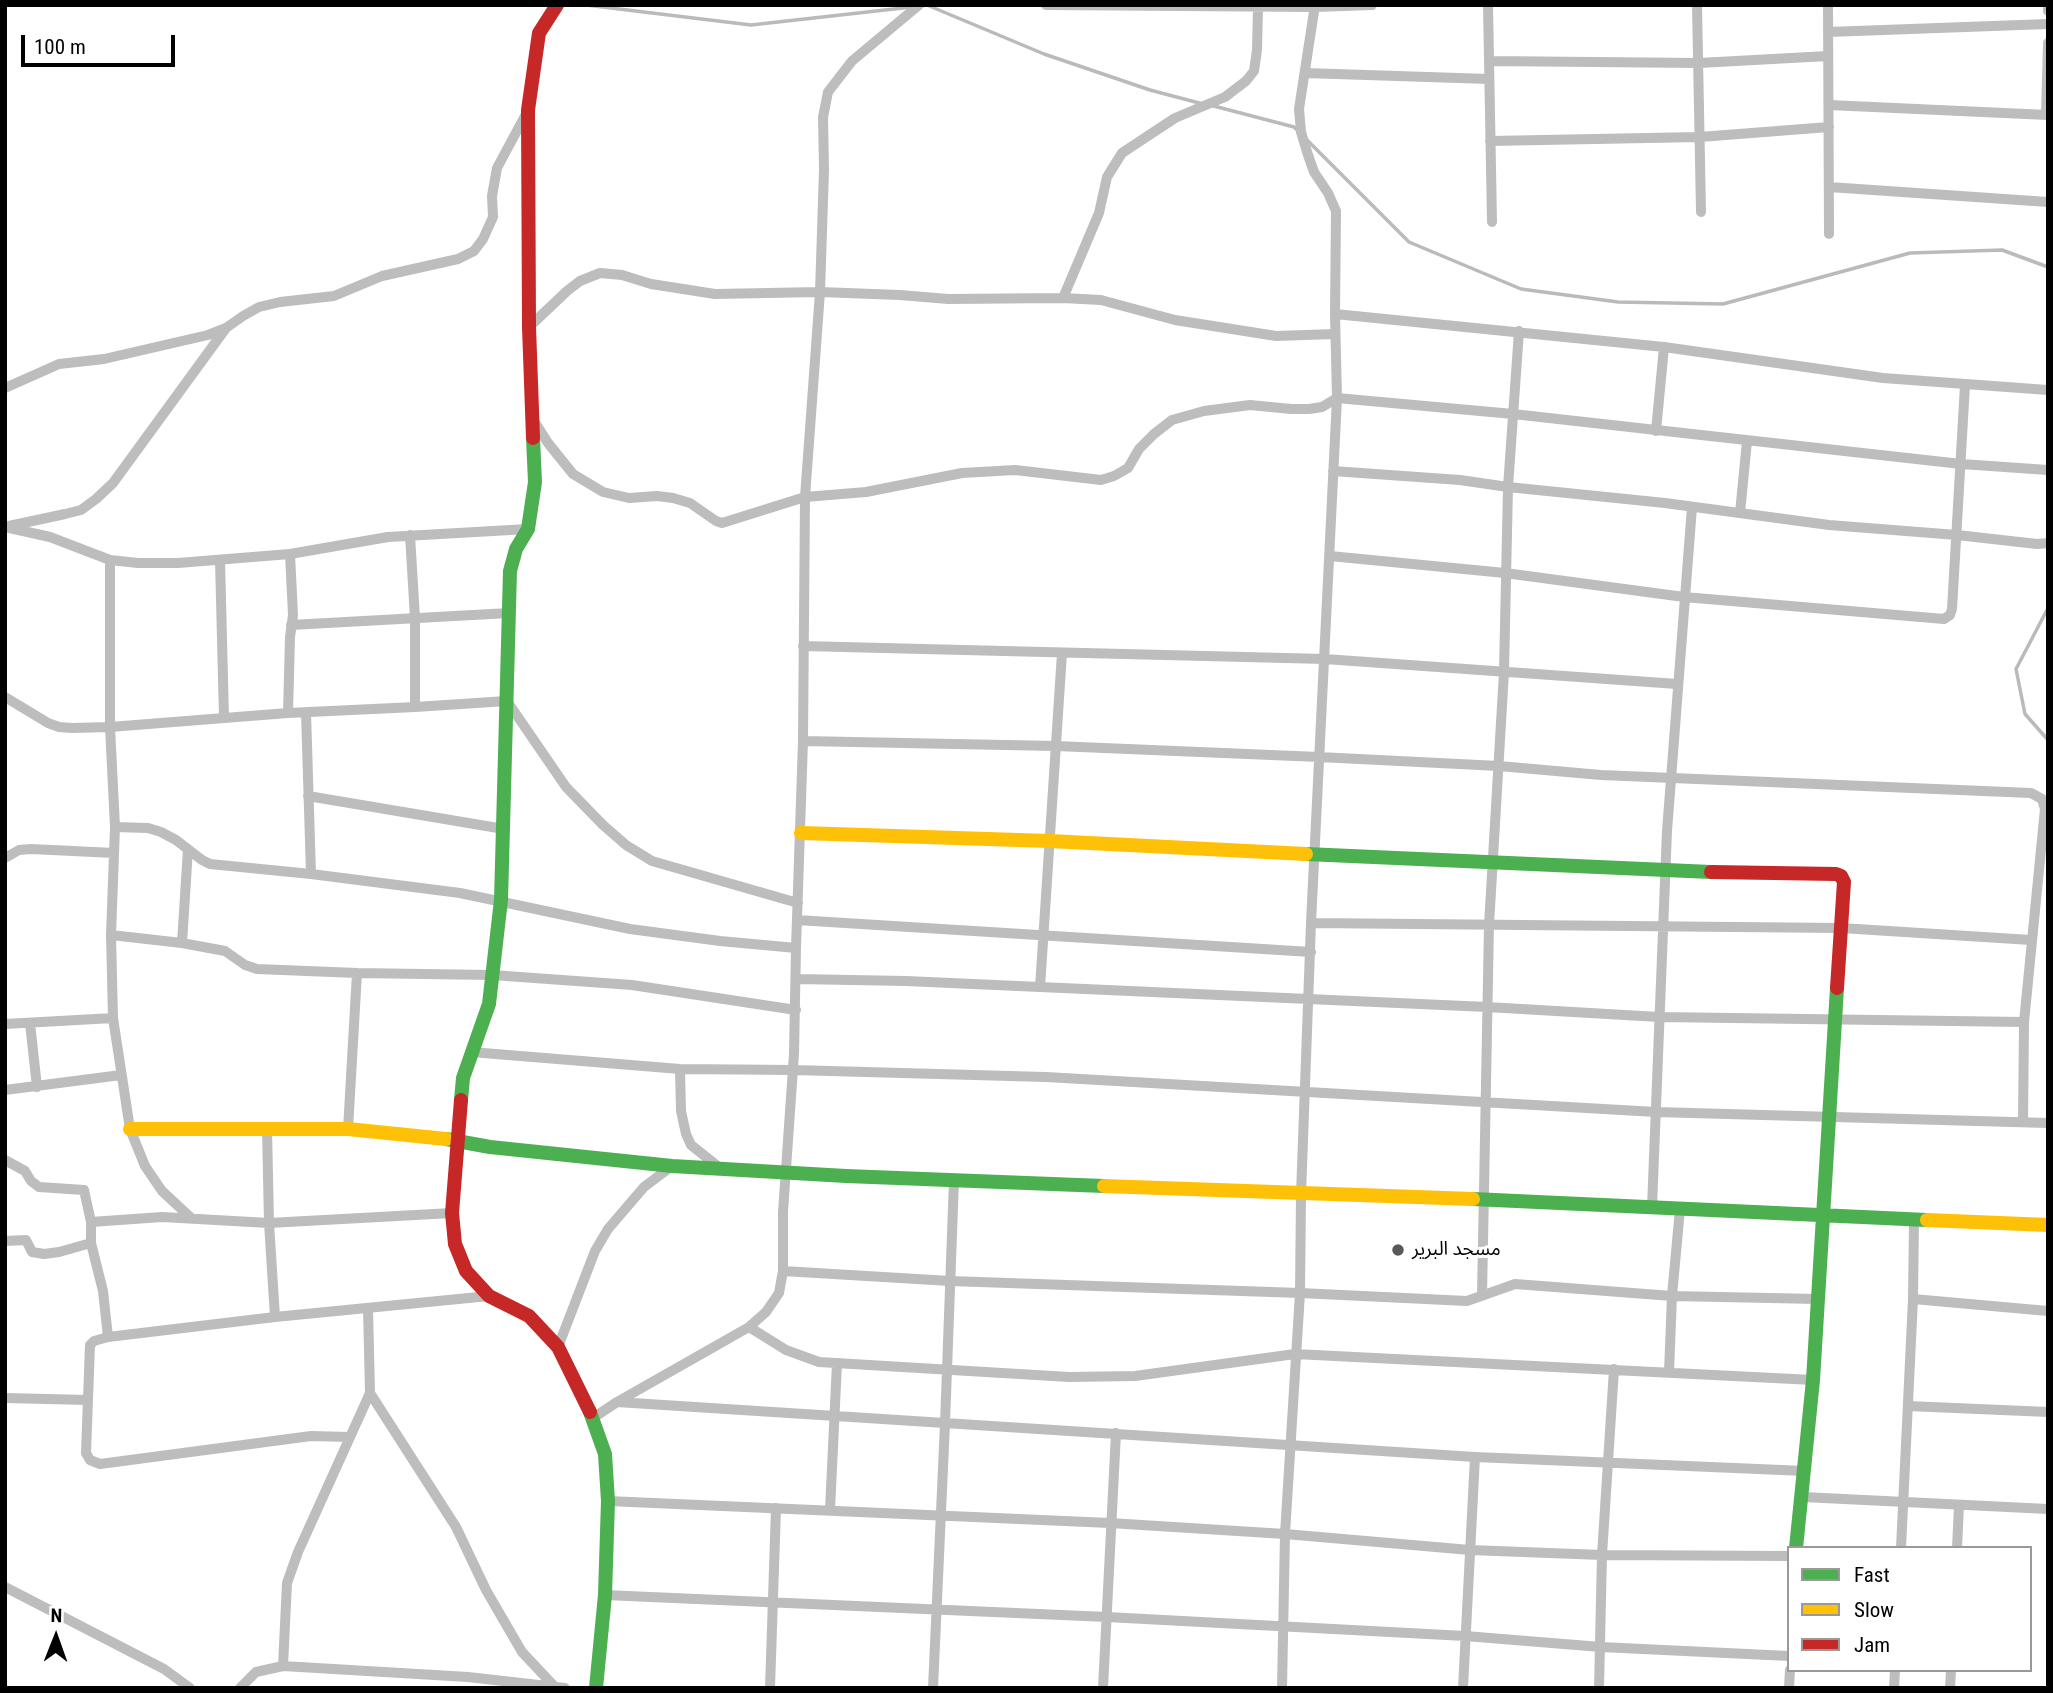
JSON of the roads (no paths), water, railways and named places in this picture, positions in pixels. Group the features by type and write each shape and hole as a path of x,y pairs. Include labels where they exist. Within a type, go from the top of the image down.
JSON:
{"street":[{"path":"557,5 539,33 528,110 529,327 535,482 528,529 516,549 510,571 502,900 489,1004 463,1078 452,1213 455,1244 466,1272 489,1296 529,1316 558,1347 593,1418 604,1454 608,1501 605,1595 596,1688"},
{"path":"593,1418 749,1327 766,1312 779,1293 783,1271 783,1212 794,1070 803,741 805,497 820,292 823,117 828,92 852,61 919,5"},
{"path":"1045,5 1372,5"},
{"path":"1488,5 1492,222"},
{"path":"1697,5 1701,212"},
{"path":"1828,5 1829,234"},
{"path":"2048,5 2048,11"},
{"path":"1282,1688 1285,1534 1300,1293 1311,923 1337,398 1336,211 1314,172 1301,132 1299,108 1315,6"},
{"path":"1063,298 1099,213 1107,177 1122,153 1175,118 1225,97 1246,81 1254,71 1258,7"},
{"path":"1828,32 2048,23"},
{"path":"1829,105 2047,115 2048,43"},
{"path":"1489,61 1699,62 1828,56"},
{"path":"1305,74 1489,79"},
{"path":"5,388 59,364 123,355 208,335 226,328 259,307 334,296 382,276 458,259 474,251 493,217 492,196 497,168 528,110"},
{"path":"1490,141 1700,137 1829,127"},
{"path":"1829,187 2048,202"},
{"path":"529,327 567,290 580,281 600,274 622,275 652,284 715,295 820,292 948,299 1101,300 1175,320 1276,336 1335,334"},
{"path":"1335,314 1664,347 1883,378 2048,390"},
{"path":"6,527 81,510 96,499 113,483 226,328"},
{"path":"1482,1296 1489,925 1504,672 1507,487 1519,331"},
{"path":"1656,431 1664,347"},
{"path":"1331,555 1505,573 1684,597 1944,619 1950,615 1952,609 1965,385"},
{"path":"533,419 573,474 603,492 629,498 673,498 690,503 722,523 805,497 866,492 962,473 1015,470 1101,480 1128,468 1139,449 1172,420 1204,411 1250,405 1309,409 1322,407 1337,398 1513,414 1961,464 2048,470"},
{"path":"1740,513 1747,441"},
{"path":"1333,471 1436,477 1829,525 2048,543"},
{"path":"1652,1207 1665,871 1692,507"},
{"path":"6,527 50,537 110,560 138,563 178,563 290,554 410,535 528,529"},
{"path":"410,535 415,618 415,707"},
{"path":"288,713 293,614 290,554"},
{"path":"220,559 224,718"},
{"path":"110,560 110,727 115,827 111,935 113,1018 130,1129 145,1166 156,1183 190,1217"},
{"path":"292,625 509,613"},
{"path":"803,646 1325,659 1677,684"},
{"path":"1040,987 1062,653"},
{"path":"5,697 35,717 59,727 110,727 288,713 508,701"},
{"path":"508,701 566,787 626,845 652,861 798,903"},
{"path":"306,712 311,874"},
{"path":"803,741 1056,746 1319,757 1499,766 1601,775 2031,793 2042,799 2045,809 2024,1021 2022,1122"},
{"path":"308,796 503,829"},
{"path":"115,827 148,828 161,832 210,864 404,885 502,900 630,929 796,948"},
{"path":"801,833 1050,841 1665,871 1841,876 1844,882 1813,1380 1796,1546"},
{"path":"5,858 19,850 31,849 114,853"},
{"path":"182,943 188,849"},
{"path":"797,920 1311,952"},
{"path":"1311,923 1841,928 2031,940"},
{"path":"111,935 225,951 245,965 257,969 492,975 632,985 796,1010"},
{"path":"348,1129 357,973"},
{"path":"796,979 906,981 1658,1017 2024,1021"},
{"path":"5,1024 113,1018"},
{"path":"30,1023 37,1087"},
{"path":"471,1052 680,1069 1046,1077 1656,1112 2048,1124"},
{"path":"680,1069 681,1111 686,1134 691,1146 720,1168"},
{"path":"5,1090 121,1075"},
{"path":"267,1128 275,1317"},
{"path":"130,1129 348,1129 672,1166 954,1180 1483,1199 2048,1224"},
{"path":"5,1160 25,1171 39,1187 83,1190 91,1222 90,1243 103,1291 108,1337"},
{"path":"558,1347 596,1251 608,1229 645,1186 672,1166"},
{"path":"933,1688 954,1180"},
{"path":"1669,1372 1672,1296 1680,1209"},
{"path":"91,1222 190,1217 269,1223 452,1213"},
{"path":"1901,1546 1913,1299 1914,1220"},
{"path":"5,1241 26,1240 32,1252 44,1254 90,1243"},
{"path":"783,1271 950,1281 1467,1301 1515,1284 1672,1296 1818,1299"},
{"path":"349,1437 311,1436 100,1464 90,1460 86,1453 90,1345 108,1337 489,1296"},
{"path":"1913,1299 2048,1311"},
{"path":"283,1666 287,1583 298,1552 370,1392 368,1308"},
{"path":"749,1327 786,1350 819,1362 1069,1377 1135,1376 1295,1354 1813,1380"},
{"path":"830,1510 836,1363"},
{"path":"1599,1688 1602,1555 1610,1464 1614,1369"},
{"path":"370,1392 456,1527 486,1590 522,1652 554,1686"},
{"path":"5,1398 88,1400"},
{"path":"617,1402 1475,1457 1805,1471"},
{"path":"1908,1406 2048,1412"},
{"path":"1103,1688 1116,1433"},
{"path":"1462,1688 1475,1457"},
{"path":"1803,1497 2048,1509"},
{"path":"608,1501 1110,1523 1285,1534 1470,1550 1602,1555 1787,1556"},
{"path":"1957,1546 1959,1506"},
{"path":"770,1688 776,1507"},
{"path":"5,1587 164,1669 190,1688"},
{"path":"605,1595 1107,1617 1787,1656"},
{"path":"240,1688 256,1672 283,1666 468,1677 565,1688"}],"waterway":[{"path":"586,5 751,25 912,7"},
{"path":"920,6 927,5 1044,54 1150,90 1203,104"},
{"path":"1210,105 1294,127 1299,132"},
{"path":"1307,140 1409,242 1521,289 1618,302 1723,304 1910,253 2002,250 2048,267"},
{"path":"2048,608 2016,669 2025,714 2048,740"}],"place":[{"name":"مسجد البرير","path":"1398,1250"}]}
